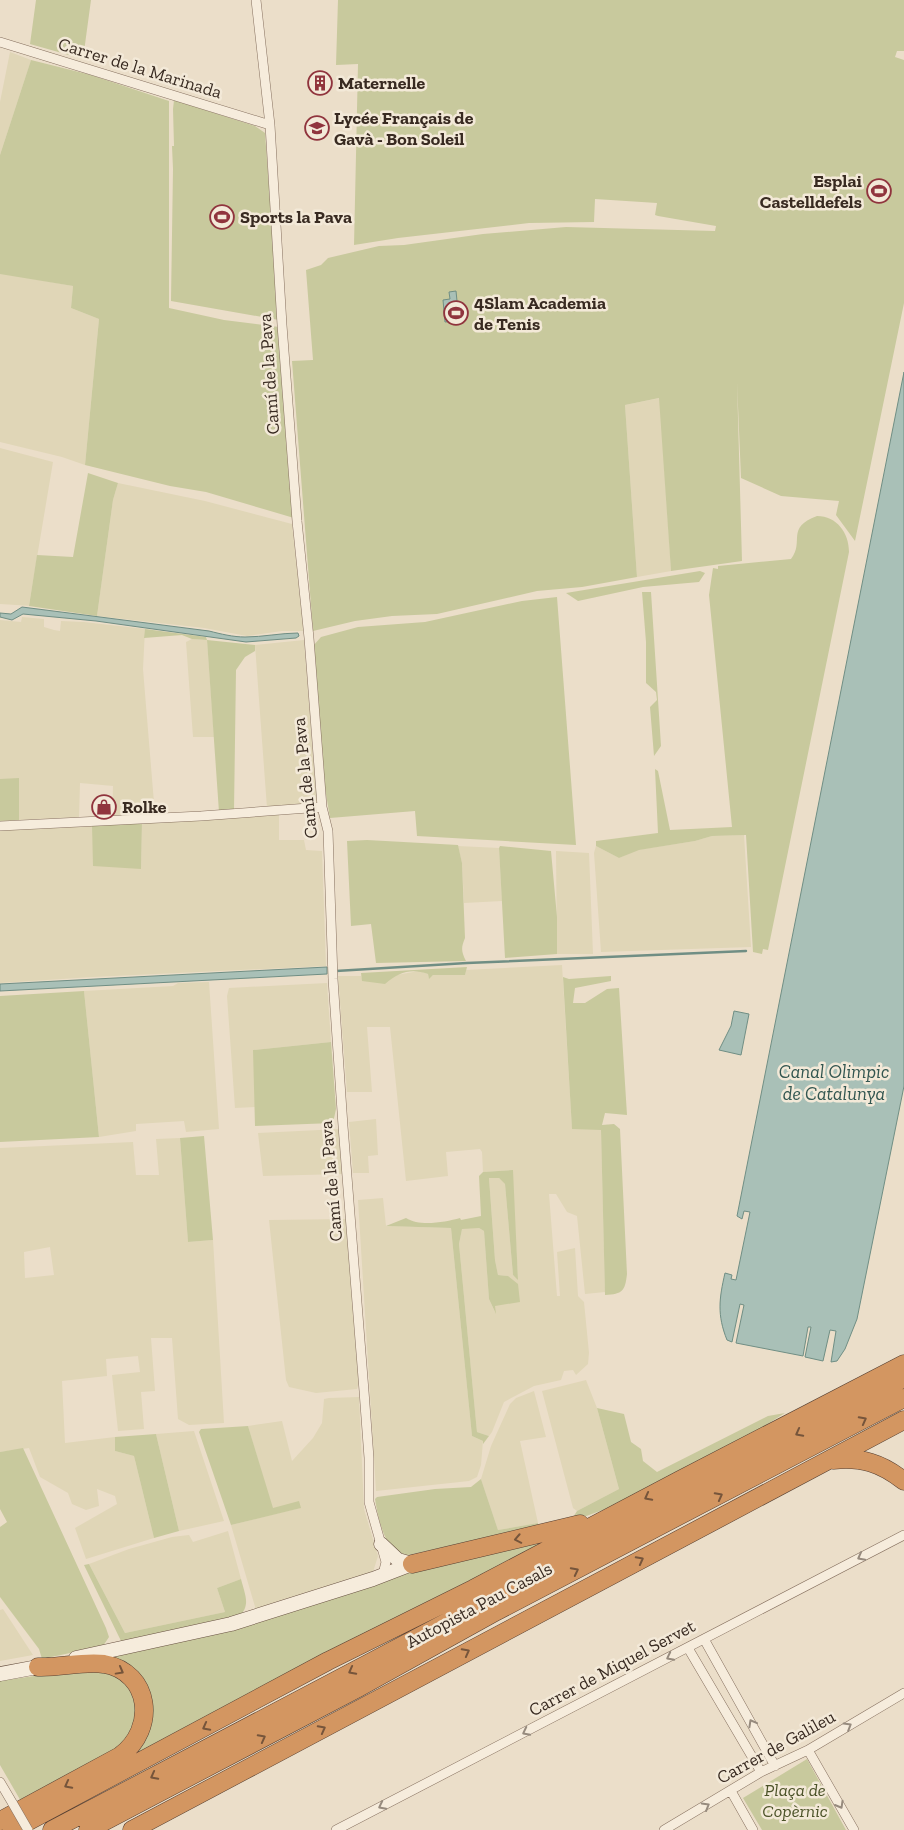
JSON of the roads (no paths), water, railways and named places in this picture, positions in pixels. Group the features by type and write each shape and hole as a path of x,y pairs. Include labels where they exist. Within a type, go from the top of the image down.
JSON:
{"highway":[{"path":"862,1385 904,1357"},
{"path":"12,1830 328,1661 474,1589 616,1513 904,1364"},
{"name":"Autopista Pau Casals","path":"52,1830 504,1592 904,1378"},
{"name":"Autopista Pau Casals","path":"88,1830 358,1688 497,1611 904,1398"},
{"path":"132,1830 904,1420"},
{"path":"827,1461 867,1461 889,1469 904,1481"},
{"path":"412,1564 500,1542 555,1531 616,1513"},
{"path":"264,1696 504,1592"},
{"path":"0,1822 120,1756 136,1742 144,1722 145,1713 140,1692 134,1682 120,1670 104,1664 38,1667"}],"street":[{"name":"Camí de la Pava","path":"256,0 270,125 282,325 297,521 309,638 322,807 328,831 333,979 342,1126 364,1391 369,1502 386,1566 379,1576"},
{"name":"Carrer de la Marinada","path":"0,42 270,125"},
{"path":"0,826 201,816 322,807"},
{"name":"Carrer de Miquel Servet","path":"340,1829 904,1535"},
{"path":"382,1547 398,1560 412,1564"},
{"path":"0,1674 231,1624 412,1564"},
{"path":"704,1639 775,1766"},
{"path":"688,1648 761,1772"},
{"name":"Carrer de Galileu","path":"664,1830 761,1772 808,1750 904,1693"},
{"path":"808,1750 854,1830"},
{"path":"0,1782 28,1830"},
{"path":"731,1791 752,1830"}],"water":[{"path":"456,291 459,321 445,322 443,300 450,299 449,292"},
{"name":"Canal Olimpic de Catalunya","path":"904,372 904,1086 857,1319 845,1349 837,1361 831,1362 836,1331 830,1330 823,1361 805,1357 811,1327 808,1327 803,1356 736,1343 744,1305 740,1304 732,1342 727,1340 720,1315 720,1299 725,1273 732,1275 731,1279 736,1280 750,1212 744,1211 742,1219 737,1216"},
{"path":"22,607 236,636 252,637 298,633 299,636 296,638 246,642 96,621 23,614 12,620 0,617 0,613 11,614"},
{"path":"327,967 327,974 0,991 0,984"},
{"path":"734,1011 749,1014 741,1055 719,1050 731,1026"}],"waterway":[{"path":"336,971 467,963 746,951"}],"place":[{"name":"Maternelle","path":"320,83"},
{"name":"Lycée Français de Gavà - Bon Soleil","path":"317,128"},
{"name":"Esplai Castelldefels","path":"879,191"},
{"name":"Sports la Pava","path":"222,217"},
{"name":"4Slam Academia de Tenis","path":"456,313"},
{"name":"Rolke","path":"104,807"}],"park label":[{"name":"Plaça de Copèrnic","path":"795,1800"}]}
